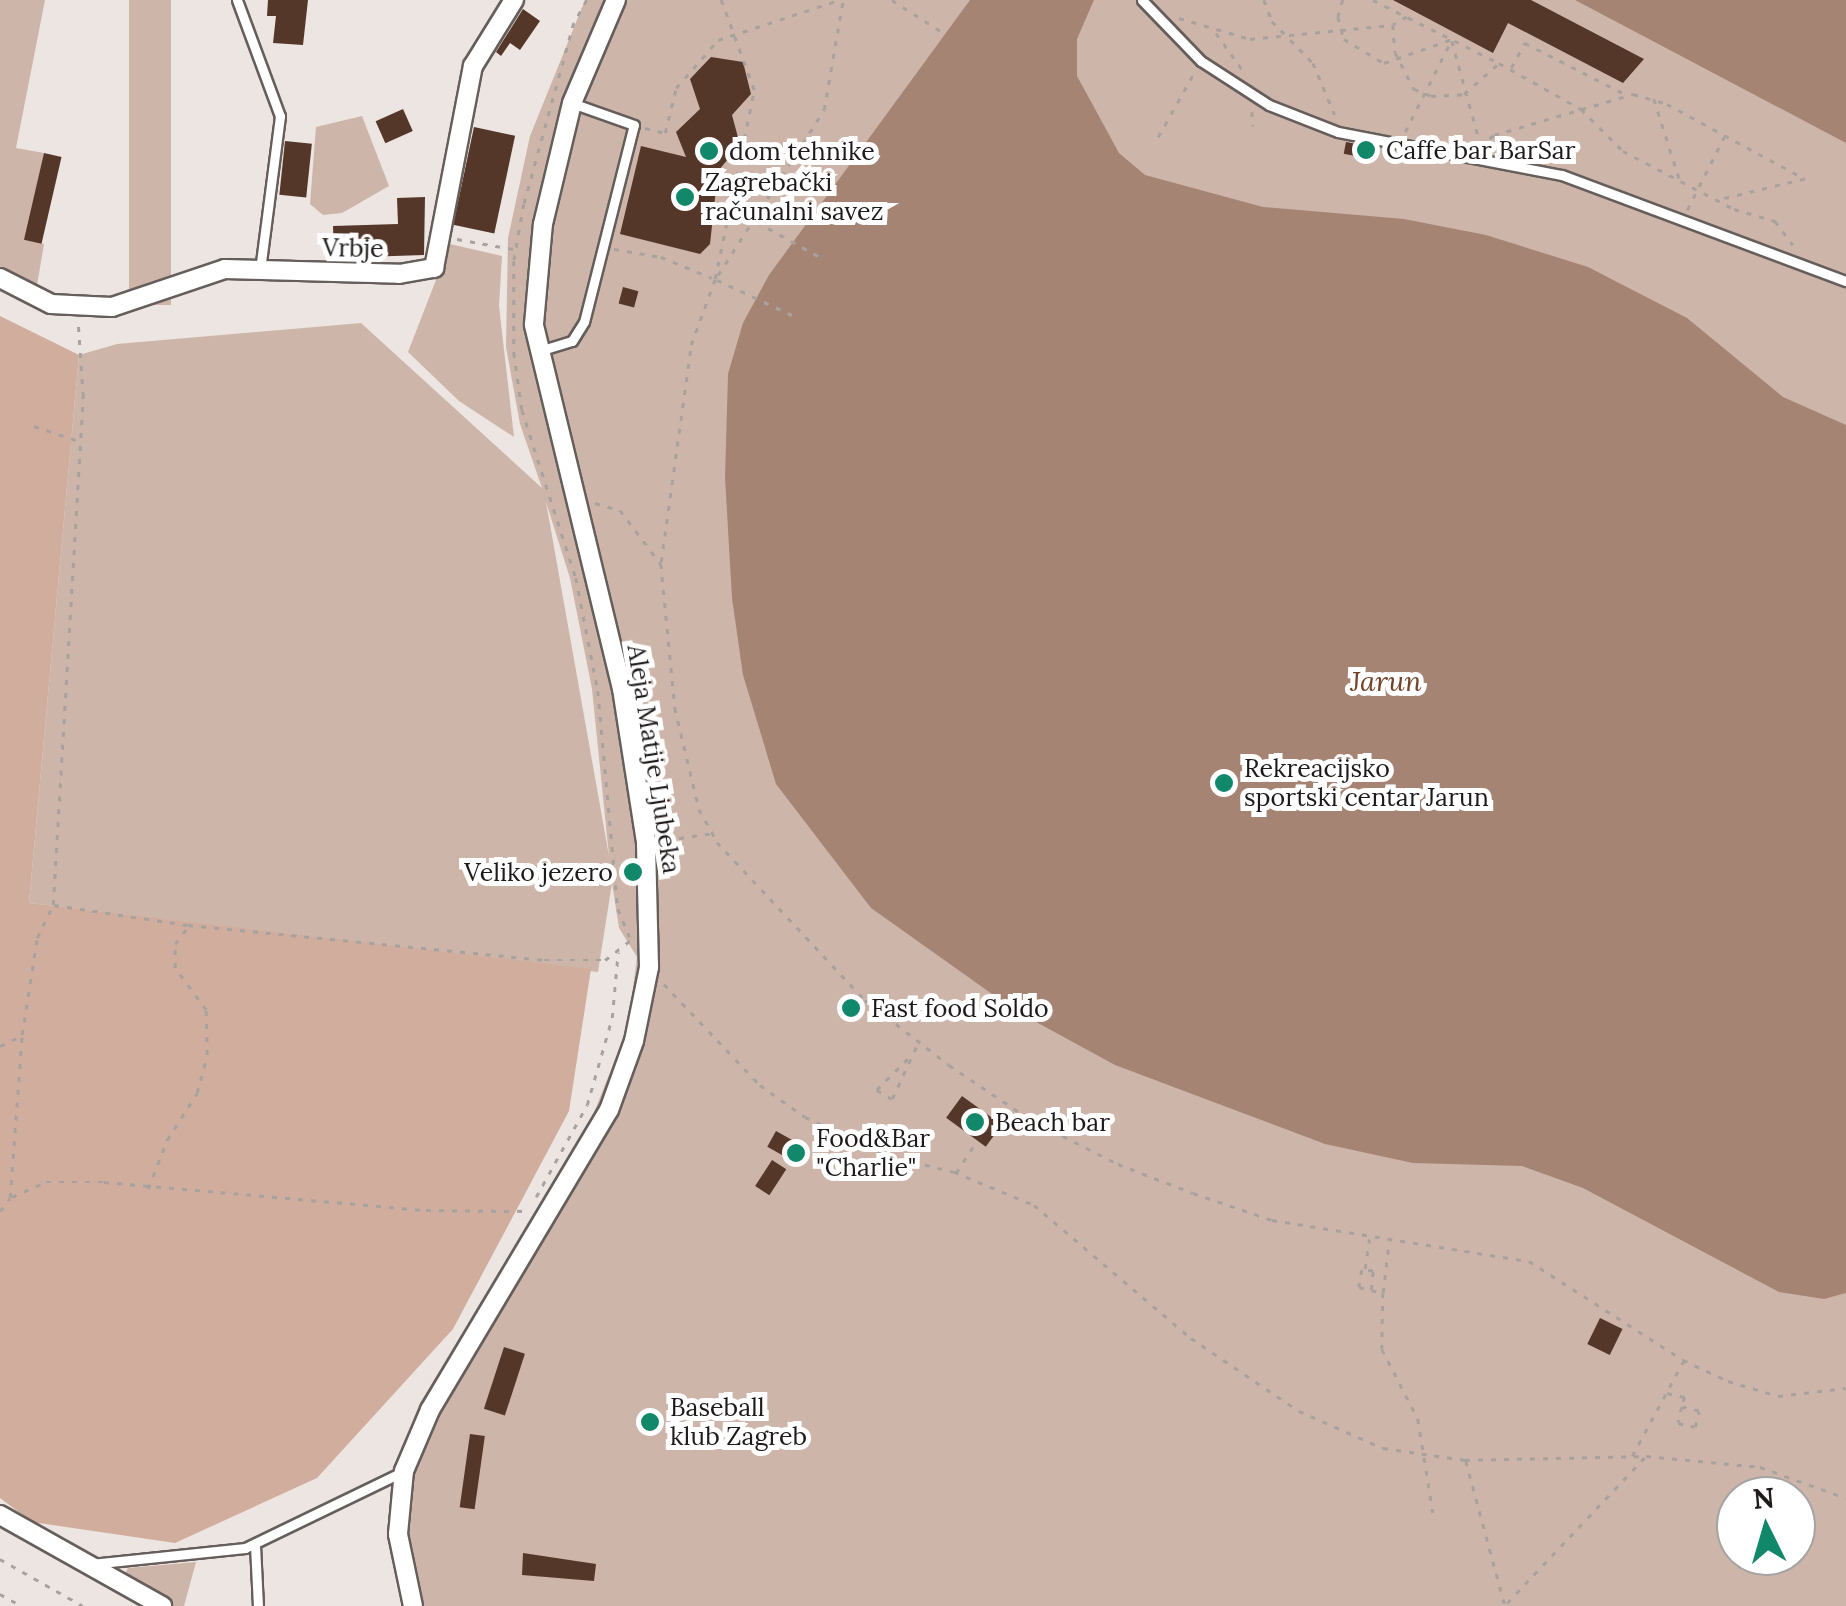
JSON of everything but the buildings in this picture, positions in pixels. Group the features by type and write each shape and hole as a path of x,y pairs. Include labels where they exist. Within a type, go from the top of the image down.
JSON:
{"street":[{"name":"Vrbje","path":"0,278 51,304 112,307 226,269 400,274 434,268 474,66 514,0"},
{"name":"Aleja Matije Ljubeka","path":"412,1606 398,1534 404,1471 430,1410 609,1110 634,1040 649,966 646,842 622,689 538,350 536,271 572,103 616,0"},
{"path":"0,1516 162,1606"}],"lane":[{"path":"237,0 280,116 260,270"},
{"path":"1142,0 1201,61 1269,105 1338,132 1562,176 1846,281"},
{"path":"538,350 572,341 584,322 634,125 572,103"},
{"path":"84,1564 254,1545 404,1471"},
{"path":"254,1545 258,1606"}],"path":[{"path":"721,0 754,90 715,279 691,345 677,414 661,564 675,708 699,809 713,834 852,987 919,1042 1028,1118 1118,1164 1272,1220 1529,1260 1683,1360 1758,1393 1846,1388"},
{"path":"634,125 665,133 676,88 718,40 841,0 824,110 756,222 715,279"},
{"path":"892,0 942,32"},
{"path":"1264,0 1269,17 1314,63 1339,122"},
{"path":"1343,0 1340,31 1358,52 1397,63 1452,40"},
{"path":"1373,0 1581,108 1623,152 1717,200 1775,221 1798,260"},
{"path":"1164,12 1225,37 1340,31 1392,25 1407,17"},
{"path":"1392,25 1397,63 1408,84 1424,94 1464,94 1499,63"},
{"path":"1452,40 1479,145 1626,95"},
{"path":"1404,135 1452,40"},
{"path":"1510,70 1525,42 1626,95 1654,99 1805,179 1717,200"},
{"path":"1158,137 1201,61"},
{"path":"1654,99 1681,182"},
{"path":"1684,216 1725,135"},
{"path":"756,222 826,260"},
{"path":"441,236 516,250"},
{"path":"603,247 661,258 792,315"},
{"path":"10,1198 22,1035 38,938 53,905 80,441 81,305"},
{"path":"34,426 80,441"},
{"path":"578,505 620,510 661,564"},
{"path":"666,840 713,834"},
{"path":"53,905 188,926 544,960 605,960 632,940"},
{"path":"148,1189 167,1140 197,1093 207,1055 206,1010 175,968 175,944 188,926"},
{"path":"0,1211 10,1198 46,1182 528,1211 586,1105 612,1018 618,950"},
{"path":"669,989 760,1085 804,1117 887,1156 956,1173 1034,1205 1191,1338 1299,1410 1382,1448 1466,1460 1646,1456 1760,1466 1846,1498"},
{"path":"0,1046 22,1035"},
{"path":"908,1059 877,1090 892,1099 919,1042"},
{"path":"890,1075 900,1080"},
{"path":"956,1173 978,1142"},
{"path":"1370,1238 1359,1288 1383,1294"},
{"path":"1389,1239 1382,1349 1412,1400 1432,1513"},
{"path":"1365,1270 1373,1272 1371,1290"},
{"path":"1631,1457 1683,1360"},
{"path":"1666,1392 1685,1397 1682,1407 1678,1423 1694,1427 1699,1411 1682,1407"},
{"path":"1506,1605 1646,1456"},
{"path":"1466,1460 1506,1605"},
{"path":"0,1559 83,1606"},
{"path":"0,1594 22,1606"}],"shaded area":[{"path":"0,0 45,0 16,148 44,153 26,239 44,244 36,291 0,275"},
{"path":"129,0 171,0 171,305 129,305"},
{"name":"Rekreacijsko sportski centar Jarun","path":"585,0 1846,0 1846,1606 403,1606 390,1552 390,1491 402,1449 420,1403 587,1130 628,1027 637,957 619,928 612,883 598,972 29,903 79,355 117,344 361,323 542,488 520,424 506,347 508,238 530,136","holes":["546,502 570,578 592,689 609,856"]},
{"path":"362,116 389,186 342,213 323,215 310,204 316,127"},
{"path":"450,244 502,256 499,306 514,437 459,401 408,352"},
{"path":"0,316 79,355 29,903 591,969 569,1111 453,1329 317,1478 175,1543 32,1522 0,1498"},
{"path":"196,1562 184,1606 170,1606 127,1582 125,1574 128,1568"}],"water":[{"name":"Jarun","path":"970,0 1094,0 1077,39 1077,76 1119,153 1145,175 1263,207 1404,219 1486,235 1588,267 1687,318 1783,397 1846,425 1846,1293 1824,1299 1779,1292 1583,1188 1522,1166 1413,1163 1325,1144 1115,1065 1016,1011 871,908 776,784 743,675 732,598 725,477 728,374 743,323 769,275"},
{"path":"1575,0 1846,0 1846,143"}],"place":[{"name":"Caffe bar BarSar","path":"1366,150"},
{"name":"dom tehnike","path":"709,151"},
{"name":"Zagrebački računalni savez","path":"685,197"},
{"name":"Rekreacijsko sportski centar Jarun","path":"1224,783"},
{"name":"Veliko jezero","path":"633,872"},
{"name":"Fast food Soldo","path":"851,1008"},
{"name":"Beach bar","path":"975,1122"},
{"name":"Food&Bar \"Charlie\"","path":"796,1153"},
{"name":"Baseball klub Zagreb","path":"650,1422"}]}
